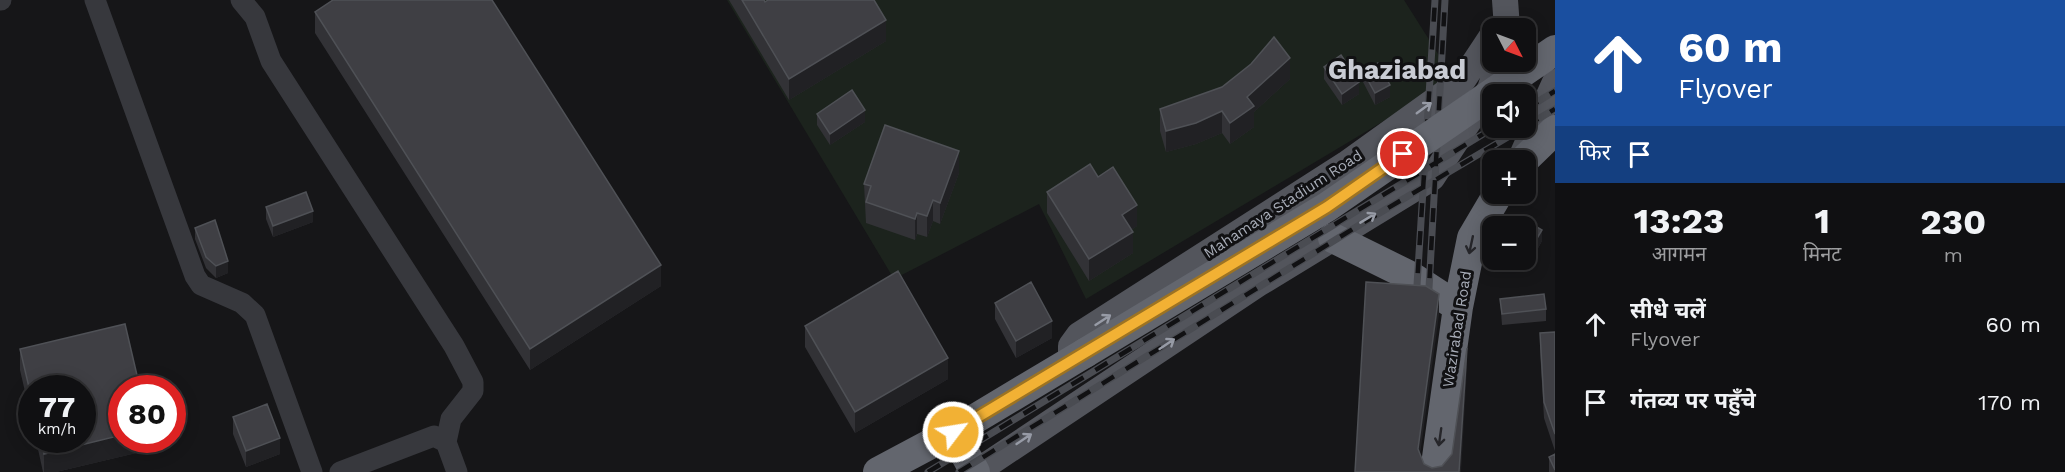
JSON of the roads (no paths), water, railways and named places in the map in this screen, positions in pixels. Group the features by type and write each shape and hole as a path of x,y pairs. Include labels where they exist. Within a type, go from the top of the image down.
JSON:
{"highway":[{"path":"878,472 914,460 953,432 1327,207 1555,50"},
{"path":"1533,150 1555,130"},
{"name":"Wazirabad Road","path":"1435,472 1458,307 1472,238 1491,204"},
{"path":"1333,238 1412,277 1458,307"},
{"path":"953,432 976,472"}],"main road":[{"name":"Mahamaya Stadium Road","path":"1078,358 1071,346 1079,335 1346,164 1463,80 1482,52"},
{"path":"976,472 1251,289 1432,178 1490,89 1496,72"},
{"path":"1526,150 1555,82"}],"street":[{"path":"96,0 195,276 201,285 242,303 255,315 312,472"},
{"path":"241,0 255,18 271,61 454,346 473,382 473,391 451,419 446,442 457,472"},
{"path":"340,472 434,436 446,442"}],"railway":[{"path":"1416,301 1435,0"},
{"path":"1428,306 1445,0"},
{"path":"1536,103 1555,91"},
{"path":"1536,120 1555,109"},
{"path":"928,472 1482,135"},
{"path":"959,472 1361,224 1506,138"}],"district":[{"name":"Ghaziabad","path":"1397,70"}]}
